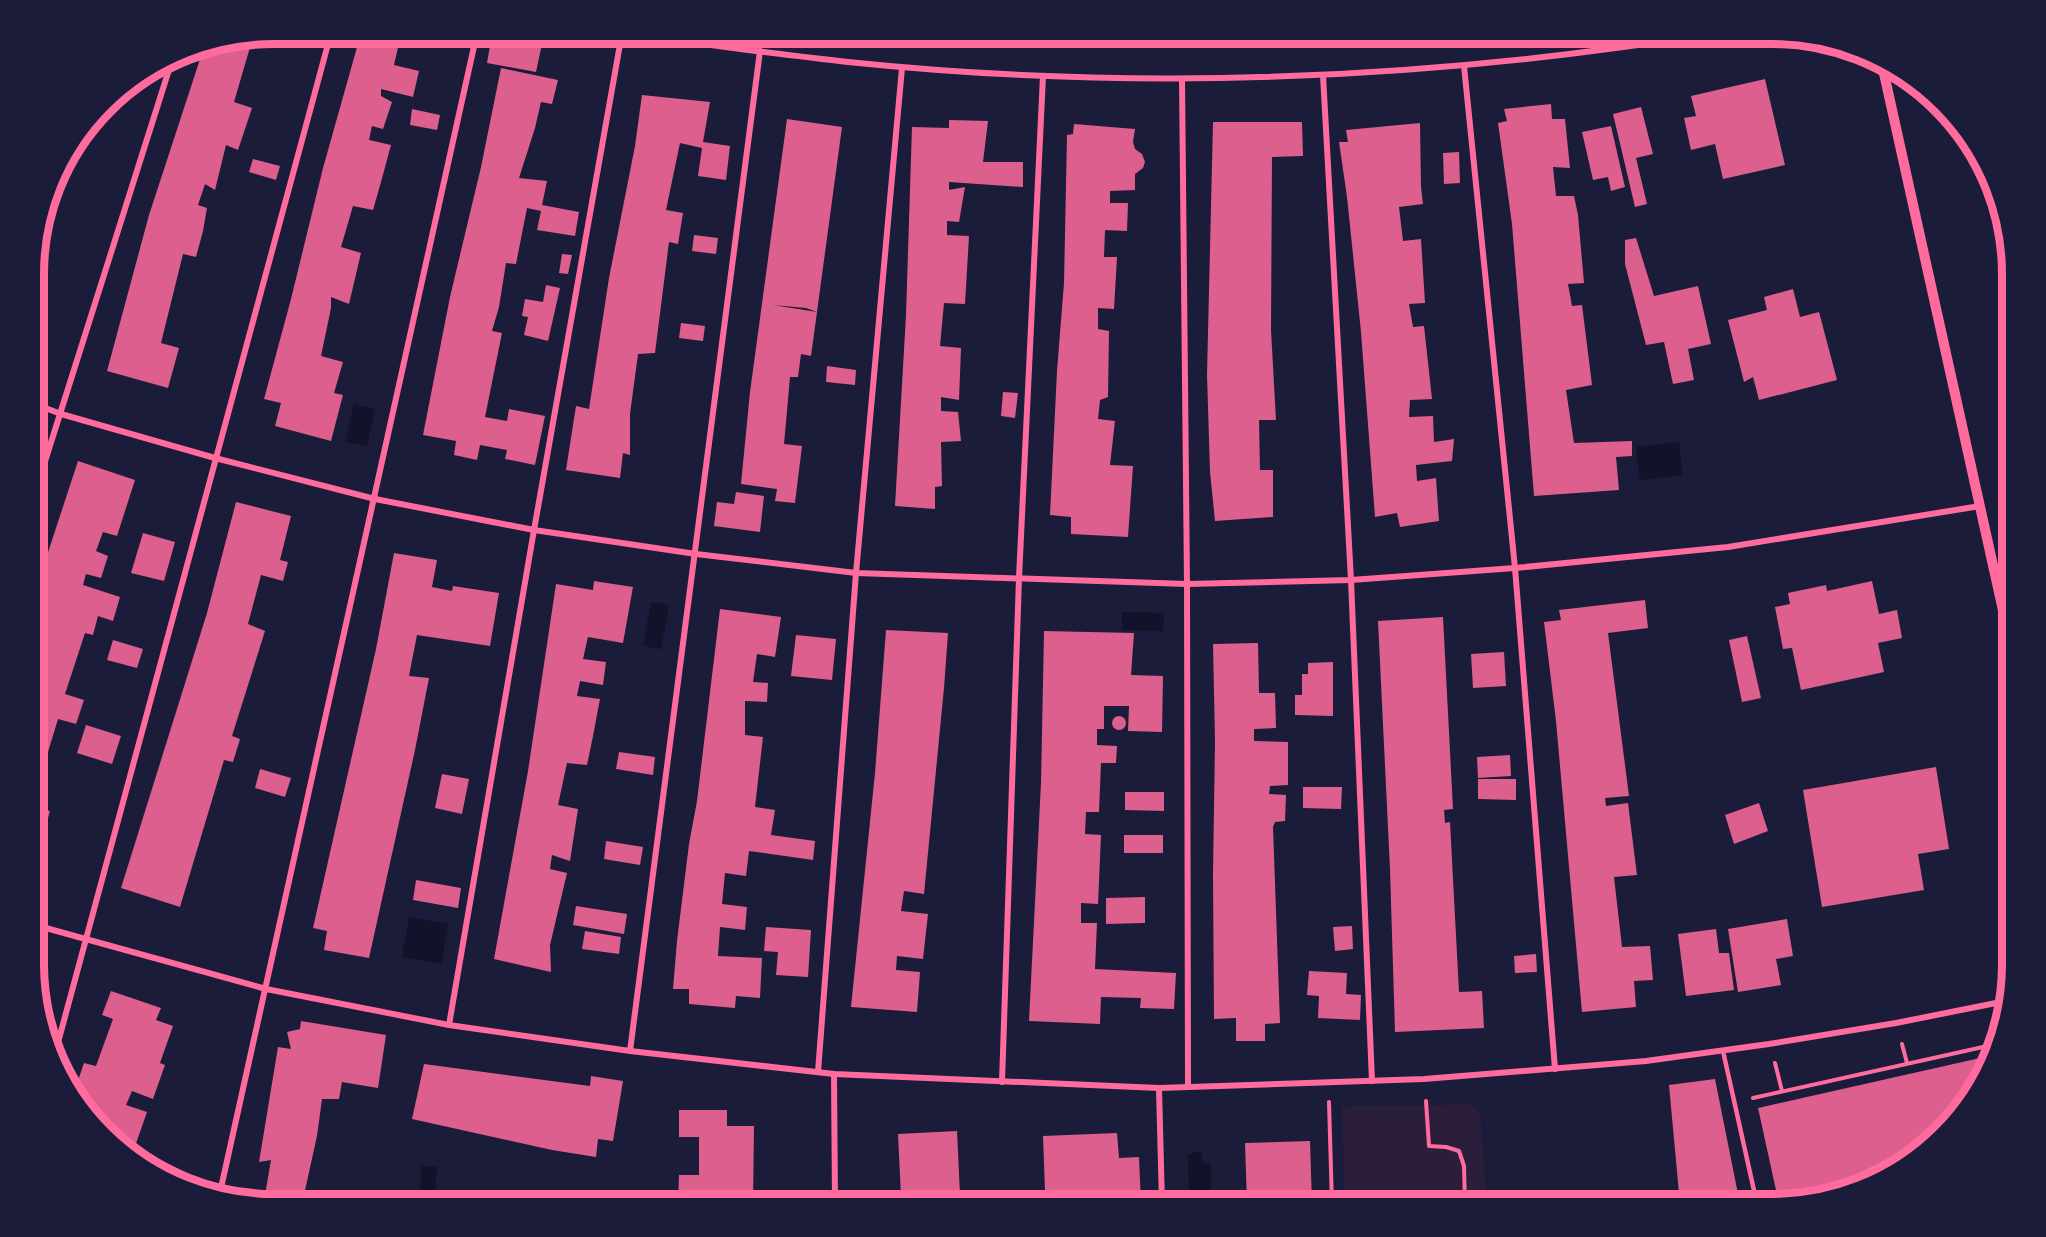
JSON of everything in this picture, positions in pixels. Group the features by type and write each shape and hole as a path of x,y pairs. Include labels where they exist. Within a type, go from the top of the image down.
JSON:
{"street":[{"path":"58,1043 328,44"},
{"path":"221,1187 475,44"},
{"path":"449,1025 620,44"},
{"path":"713,44 902,68 1044,76 1182,79 1323,75 1464,66 1536,59 1640,44"},
{"path":"630,1051 760,51"},
{"path":"1464,66 1515,568 1556,1069"},
{"path":"44,466 169,68"},
{"path":"818,1072 856,573 902,68"},
{"path":"1884,72 2002,603"},
{"path":"1323,75 1351,580 1372,1081"},
{"path":"1002,1082 1019,579 1044,76"},
{"path":"1182,79 1187,584 1188,1087"},
{"path":"44,407 215,458 375,499 534,530 696,554 856,573 1187,584 1351,580 1515,568 1728,547 1980,506"},
{"path":"44,928 266,989 449,1025 630,1051 834,1074 1159,1088 1424,1079 1646,1061 1896,1023 1999,1002"},
{"path":"834,1074 835,1194"},
{"path":"1159,1088 1162,1194"}],"lane":[{"path":"1723,1051 1755,1194"}],"path":[{"path":"1782,1091 1987,1046"},
{"path":"1424,1079 1430,1146 1459,1151 1464,1166 1465,1194"},
{"path":"1328,1082 1332,1194"}],"shaded area":[{"path":"354,404 375,409 367,446 345,442"},
{"path":"1679,442 1683,475 1640,480 1636,447"},
{"path":"651,602 669,605 661,649 643,646"},
{"path":"1122,612 1164,613 1163,631 1122,630"},
{"path":"409,917 449,924 441,964 402,957"},
{"path":"1469,1104 1480,1113 1486,1194 1345,1194 1342,1107"},
{"path":"1201,1152 1203,1163 1211,1164 1211,1194 1189,1194 1188,1155"},
{"path":"422,1166 437,1167 435,1194 420,1194"}],"building":[{"path":"251,44 234,102 252,108 238,150 226,145 215,190 205,184 198,205 207,208 196,257 183,254 161,343 179,348 168,388 107,371 149,215 201,56"},
{"path":"358,44 399,44 394,65 419,71 413,97 381,89 381,96 392,102 383,129 372,126 369,140 391,145 373,210 353,206 341,247 361,253 349,304 331,297 331,308 321,356 343,362 334,393 343,395 331,441 275,426 281,403 264,399 323,168"},
{"path":"490,44 542,44 536,72 487,63"},
{"path":"501,68 558,80 552,104 541,102 519,178 547,181 542,205 579,212 575,236 537,230 541,211 527,208 516,264 506,263 499,307 492,331 502,333 485,417 507,421 509,409 545,416 535,465 505,459 507,450 480,445 477,460 454,455 456,441 423,435 450,297 481,167"},
{"path":"1765,79 1785,165 1723,179 1715,144 1691,150 1684,118 1696,116 1691,96"},
{"path":"642,95 710,102 703,142 730,146 726,180 698,176 702,148 680,143 666,210 683,213 678,244 669,242 655,353 638,354 630,414 630,455 623,453 620,478 566,470 576,406 589,409 609,278 635,146"},
{"path":"1551,104 1552,119 1565,119 1570,168 1553,167 1556,196 1574,196 1578,215 1584,283 1568,284 1572,306 1582,305 1592,385 1566,390 1574,443 1632,441 1632,456 1616,457 1619,490 1534,496 1512,224 1498,123 1507,121 1504,109"},
{"path":"1641,107 1653,154 1636,158 1647,204 1635,207 1613,114"},
{"path":"412,109 440,115 437,130 410,125"},
{"path":"787,119 842,127 817,312 811,356 801,354 798,377 790,377 784,444 802,446 795,503 775,501 777,489 741,484 750,392","holes":["773,305 806,308 817,312"]},
{"path":"949,120 988,121 983,162 1023,162 1023,187 949,182 949,190 965,187 959,222 947,221 947,235 969,236 965,304 944,303 940,346 961,348 959,400 941,397 941,411 958,412 961,441 941,442 942,486 935,487 935,509 895,506 906,315 912,127 949,128"},
{"path":"1213,122 1302,122 1303,156 1272,157 1271,330 1276,420 1259,420 1260,470 1273,470 1273,517 1215,521 1210,472 1207,375"},
{"path":"1420,123 1423,204 1399,207 1403,241 1421,239 1425,303 1409,304 1413,327 1424,326 1432,399 1410,400 1409,417 1433,416 1434,442 1454,439 1452,461 1416,465 1417,481 1436,478 1439,521 1400,527 1397,513 1375,517 1361,332 1339,142 1348,142 1346,130"},
{"path":"1074,124 1135,129 1133,142 1135,149 1142,154 1145,162 1143,168 1135,174 1135,190 1110,191 1110,203 1128,203 1127,231 1105,230 1104,257 1117,257 1114,309 1098,308 1098,329 1109,331 1108,397 1100,400 1098,419 1115,421 1110,465 1133,466 1128,537 1071,534 1071,517 1050,515 1064,283 1067,135 1073,134"},
{"path":"1611,126 1625,187 1611,191 1608,177 1593,180 1582,132"},
{"path":"1459,152 1460,183 1444,184 1443,153"},
{"path":"253,159 280,166 276,180 249,172"},
{"path":"694,235 718,238 716,254 692,251"},
{"path":"1636,238 1654,296 1698,286 1711,344 1688,349 1694,380 1673,384 1664,342 1646,345 1625,264 1625,240"},
{"path":"562,254 572,255 568,274 559,273"},
{"path":"546,285 560,288 548,341 524,335 528,317 522,316 525,299 543,302"},
{"path":"1793,289 1800,317 1819,312 1837,380 1759,400 1753,377 1744,382 1728,320 1767,310 1764,297"},
{"path":"681,323 705,326 703,341 679,338"},
{"path":"827,366 856,370 855,385 826,382"},
{"path":"1003,392 1018,393 1015,418 1001,416"},
{"path":"78,461 135,480 117,536 103,532 96,551 108,556 101,578 86,574 83,585 120,597 113,621 98,616 93,635 85,633 65,694 84,700 76,724 58,719 44,765 44,565"},
{"path":"736,492 764,496 760,532 714,526 717,502 734,504"},
{"path":"236,502 291,516 280,560 288,562 283,581 261,575 248,624 265,631 232,736 240,739 233,762 224,760 180,907 121,888 207,613"},
{"path":"143,533 175,542 164,581 131,573"},
{"path":"394,553 437,560 432,587 452,591 453,586 499,593 490,646 417,635 409,676 429,678 369,958 324,950 327,931 313,928 376,649"},
{"path":"594,581 633,587 623,643 588,637 583,659 606,662 603,685 580,681 577,696 600,699 587,765 567,763 558,805 578,809 570,861 552,855 550,869 567,873 550,945 551,972 494,959 528,771 556,584 593,590"},
{"path":"1872,581 1879,614 1897,610 1902,638 1878,643 1884,672 1801,690 1792,648 1783,649 1775,607 1790,604 1788,593 1826,585 1827,591"},
{"path":"1645,600 1648,628 1608,633 1629,796 1605,798 1606,806 1628,803 1637,875 1614,877 1622,947 1650,946 1653,980 1634,981 1636,1007 1582,1012 1556,721 1544,622 1561,620 1559,610"},
{"path":"720,609 781,617 775,657 757,654 753,682 768,683 767,702 745,701 745,735 763,737 755,807 775,810 771,835 815,841 813,860 749,851 746,876 725,873 722,904 747,907 745,930 720,927 718,956 762,958 760,998 736,996 735,1008 689,1004 689,989 673,989 677,941 689,844 697,801"},
{"path":"1443,617 1453,809 1444,810 1445,823 1450,822 1459,992 1482,991 1484,1028 1395,1032 1378,621"},
{"path":"886,630 948,633 924,894 904,891 901,911 928,914 923,959 897,956 896,970 920,972 917,1012 851,1007 875,773"},
{"path":"1044,631 1134,633 1131,675 1163,676 1162,732 1128,731 1129,706 1104,706 1104,729 1097,729 1097,745 1117,746 1116,763 1101,763 1099,812 1086,812 1085,834 1101,835 1098,904 1081,903 1081,923 1097,923 1095,969 1176,973 1174,1009 1140,1008 1141,998 1101,997 1100,1024 1029,1021 1041,783"},
{"path":"796,635 836,639 832,680 791,676"},
{"path":"1747,636 1761,698 1742,702 1729,640"},
{"path":"113,640 143,649 137,668 107,660"},
{"path":"1258,643 1259,693 1275,693 1276,728 1254,729 1254,741 1288,742 1288,785 1270,786 1269,794 1286,795 1285,821 1275,822 1273,827 1280,1023 1265,1024 1265,1041 1236,1041 1236,1018 1214,1019 1213,644"},
{"path":"1504,652 1506,686 1473,688 1471,654"},
{"path":"1333,662 1333,716 1295,715 1295,695 1302,695 1302,674 1308,674 1308,663"},
{"path":"1119,716 1124,718 1126,723 1124,728 1119,730 1114,728 1112,723 1114,718"},
{"path":"86,725 121,736 112,764 77,753"},
{"path":"619,752 655,757 653,775 616,769"},
{"path":"1510,755 1511,776 1478,778 1477,757"},
{"path":"1936,767 1949,849 1918,854 1924,890 1822,907 1803,790"},
{"path":"260,769 291,778 285,797 255,788"},
{"path":"442,774 469,779 462,814 435,808"},
{"path":"1478,779 1516,779 1516,800 1478,799"},
{"path":"1303,787 1342,787 1341,809 1303,808"},
{"path":"1125,792 1164,792 1164,811 1125,810"},
{"path":"1759,803 1768,831 1734,844 1725,815"},
{"path":"44,809 50,811 44,832"},
{"path":"1124,835 1163,835 1163,853 1124,853"},
{"path":"606,841 643,847 640,865 604,859"},
{"path":"416,880 461,888 458,908 413,900"},
{"path":"1145,897 1145,923 1106,924 1106,898"},
{"path":"576,906 627,914 624,934 573,925"},
{"path":"1787,919 1793,956 1776,959 1781,985 1738,992 1728,929"},
{"path":"1352,926 1353,949 1335,951 1333,927"},
{"path":"766,927 811,930 808,977 776,975 778,952 764,951"},
{"path":"1716,929 1719,953 1729,953 1734,990 1686,996 1678,934"},
{"path":"585,931 621,937 619,954 582,949"},
{"path":"1536,954 1537,972 1515,973 1514,956"},
{"path":"1309,971 1347,973 1346,994 1361,995 1360,1020 1318,1018 1319,996 1307,995"},
{"path":"111,991 161,1008 156,1020 173,1026 160,1063 165,1065 153,1099 132,1091 126,1105 147,1112 135,1147 91,1104 77,1083 84,1063 96,1066 113,1019 102,1015"},
{"path":"301,1021 386,1035 378,1088 342,1082 339,1099 322,1099 317,1136 304,1194 265,1193 271,1160 259,1162 278,1047 291,1049 287,1032 300,1029"},
{"path":"1982,1057 1955,1104 1913,1146 1874,1170 1832,1186 1803,1192 1777,1194 1758,1108"},
{"path":"424,1064 590,1086 591,1076 623,1081 613,1141 598,1139 596,1157 552,1150 412,1119"},
{"path":"1715,1079 1738,1194 1679,1194 1669,1085"},
{"path":"679,1110 727,1110 727,1126 754,1126 753,1194 678,1194 679,1175 699,1175 699,1137 679,1137"},
{"path":"957,1131 960,1194 901,1194 898,1134"},
{"path":"1117,1133 1119,1158 1139,1157 1141,1194 1060,1194 1060,1190 1045,1191 1043,1136"},
{"path":"1310,1141 1312,1194 1247,1194 1245,1143"}]}
